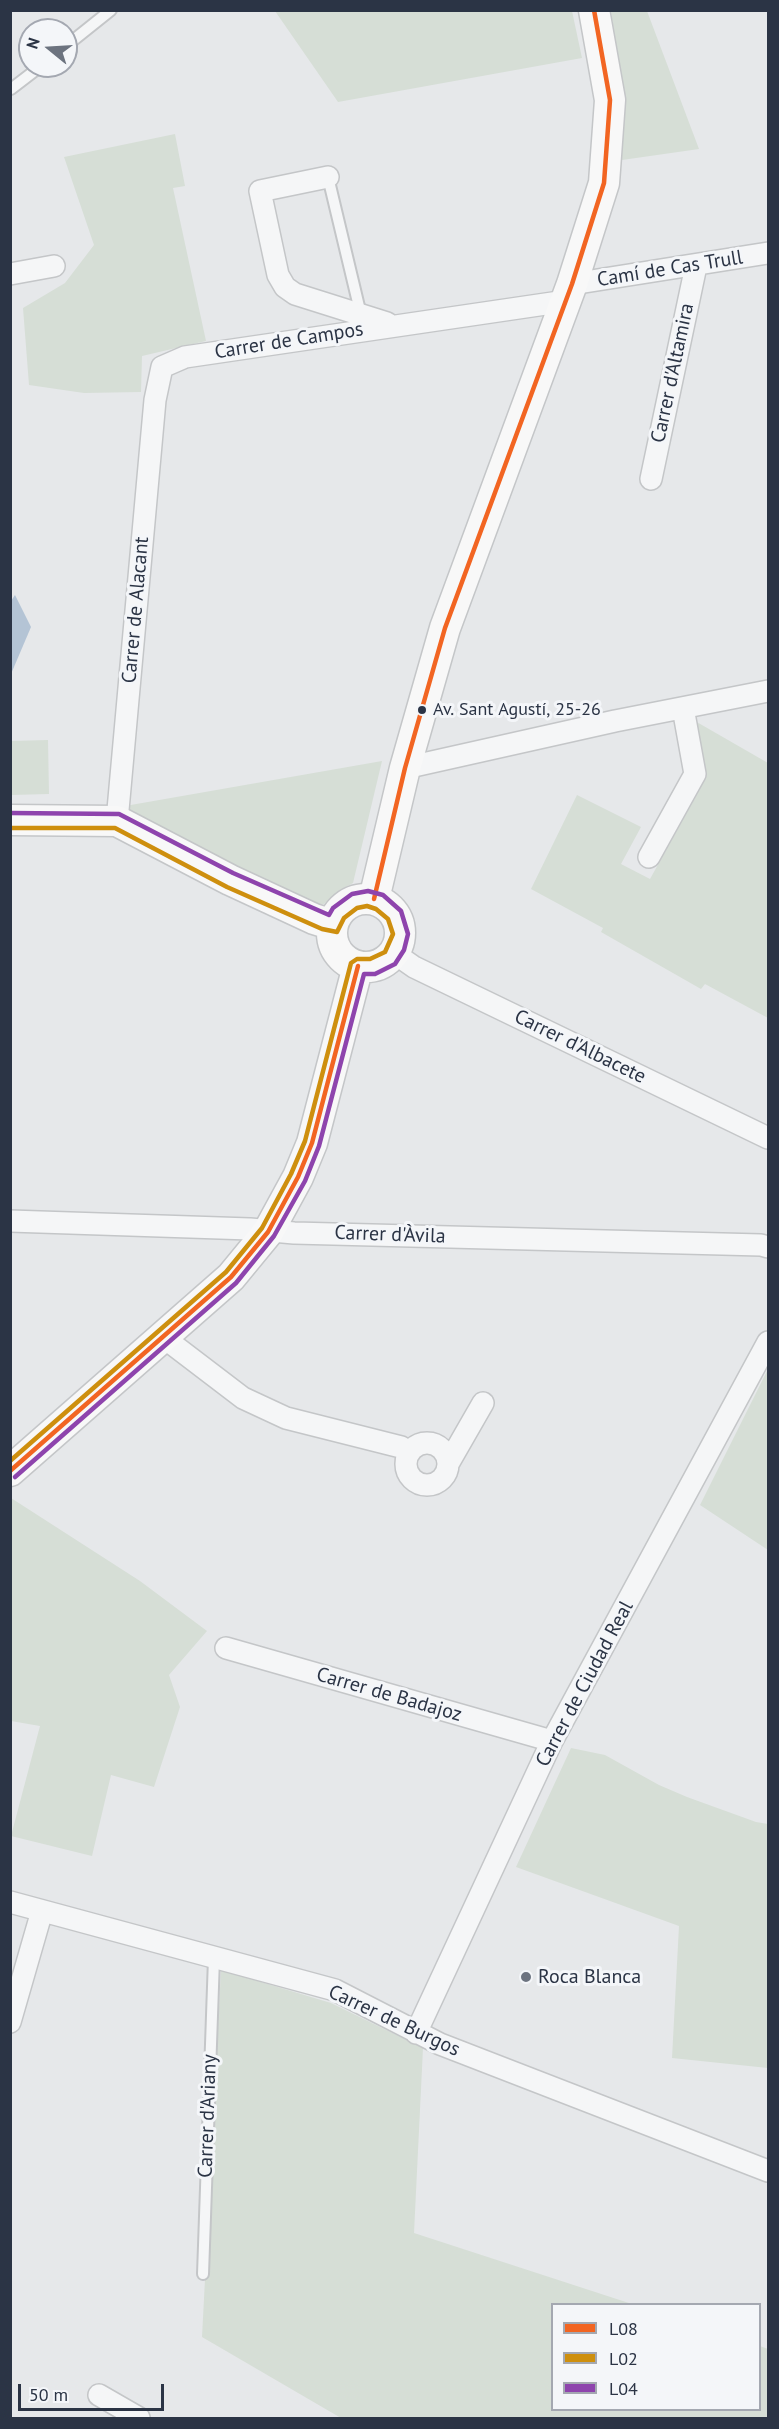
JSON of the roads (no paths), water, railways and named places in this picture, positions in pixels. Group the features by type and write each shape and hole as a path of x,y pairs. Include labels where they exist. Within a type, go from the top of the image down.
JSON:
{"street":[{"path":"374,899 405,768 445,628 569,292 604,183 610,100 594,10"},
{"name":"Carrer de Campos","path":"328,177 260,191 278,275 285,287 295,294 393,325"},
{"name":"Camí de Cas Trull","path":"569,292 768,253"},
{"path":"10,274 54,266"},
{"name":"Carrer d'Altamira","path":"651,479 696,266"},
{"name":"Carrer de Campos","path":"185,357 393,325 569,292"},
{"name":"Carrer de Alacant","path":"117,821 155,400 162,366 185,357"},
{"path":"405,768 615,721 768,691"},
{"path":"649,857 695,774 683,708"},
{"path":"10,820 117,821 230,880 314,919 333,925"},
{"path":"361,899 374,899 386,905 399,921 400,941 394,953 378,965 358,966 350,963 337,951 332,934 333,925 338,913 348,904 361,899"},
{"name":"Carrer d'Albacete","path":"394,953 414,967 768,1138"},
{"path":"10,1471 231,1277 268,1232 298,1177 312,1143 358,966"},
{"name":"Carrer d'Àvila","path":"10,1221 250,1229 268,1232 768,1247"},
{"path":"163,1337 243,1398 286,1418 401,1447 409,1452"},
{"name":"Carrer de Ciudad Real","path":"416,2033 552,1741 768,1342"},
{"path":"448,1464 444,1451 433,1443 420,1444 409,1452 405,1466 411,1479 424,1485 438,1482 443,1477 483,1403"},
{"name":"Carrer de Badajoz","path":"226,1648 552,1741"},
{"name":"Carrer de Burgos","path":"10,1902 334,1990 440,2044 768,2171"},
{"path":"10,2022 42,1911"},
{"path":"99,2395 139,2418"}],"lane":[{"path":"78,36 111,10"},
{"path":"11,90 26,78"},
{"name":"Carrer de Campos","path":"328,177 361,315"},
{"name":"Carrer d'Ariany","path":"203,2274 214,1958"}],"water":[{"path":"15,595 31,627 11,674 11,601"}],"place":[{"name":"Av. Sant Agustí, 25-26","path":"422,710"},
{"name":"Roca Blanca","path":"526,1977"}]}
